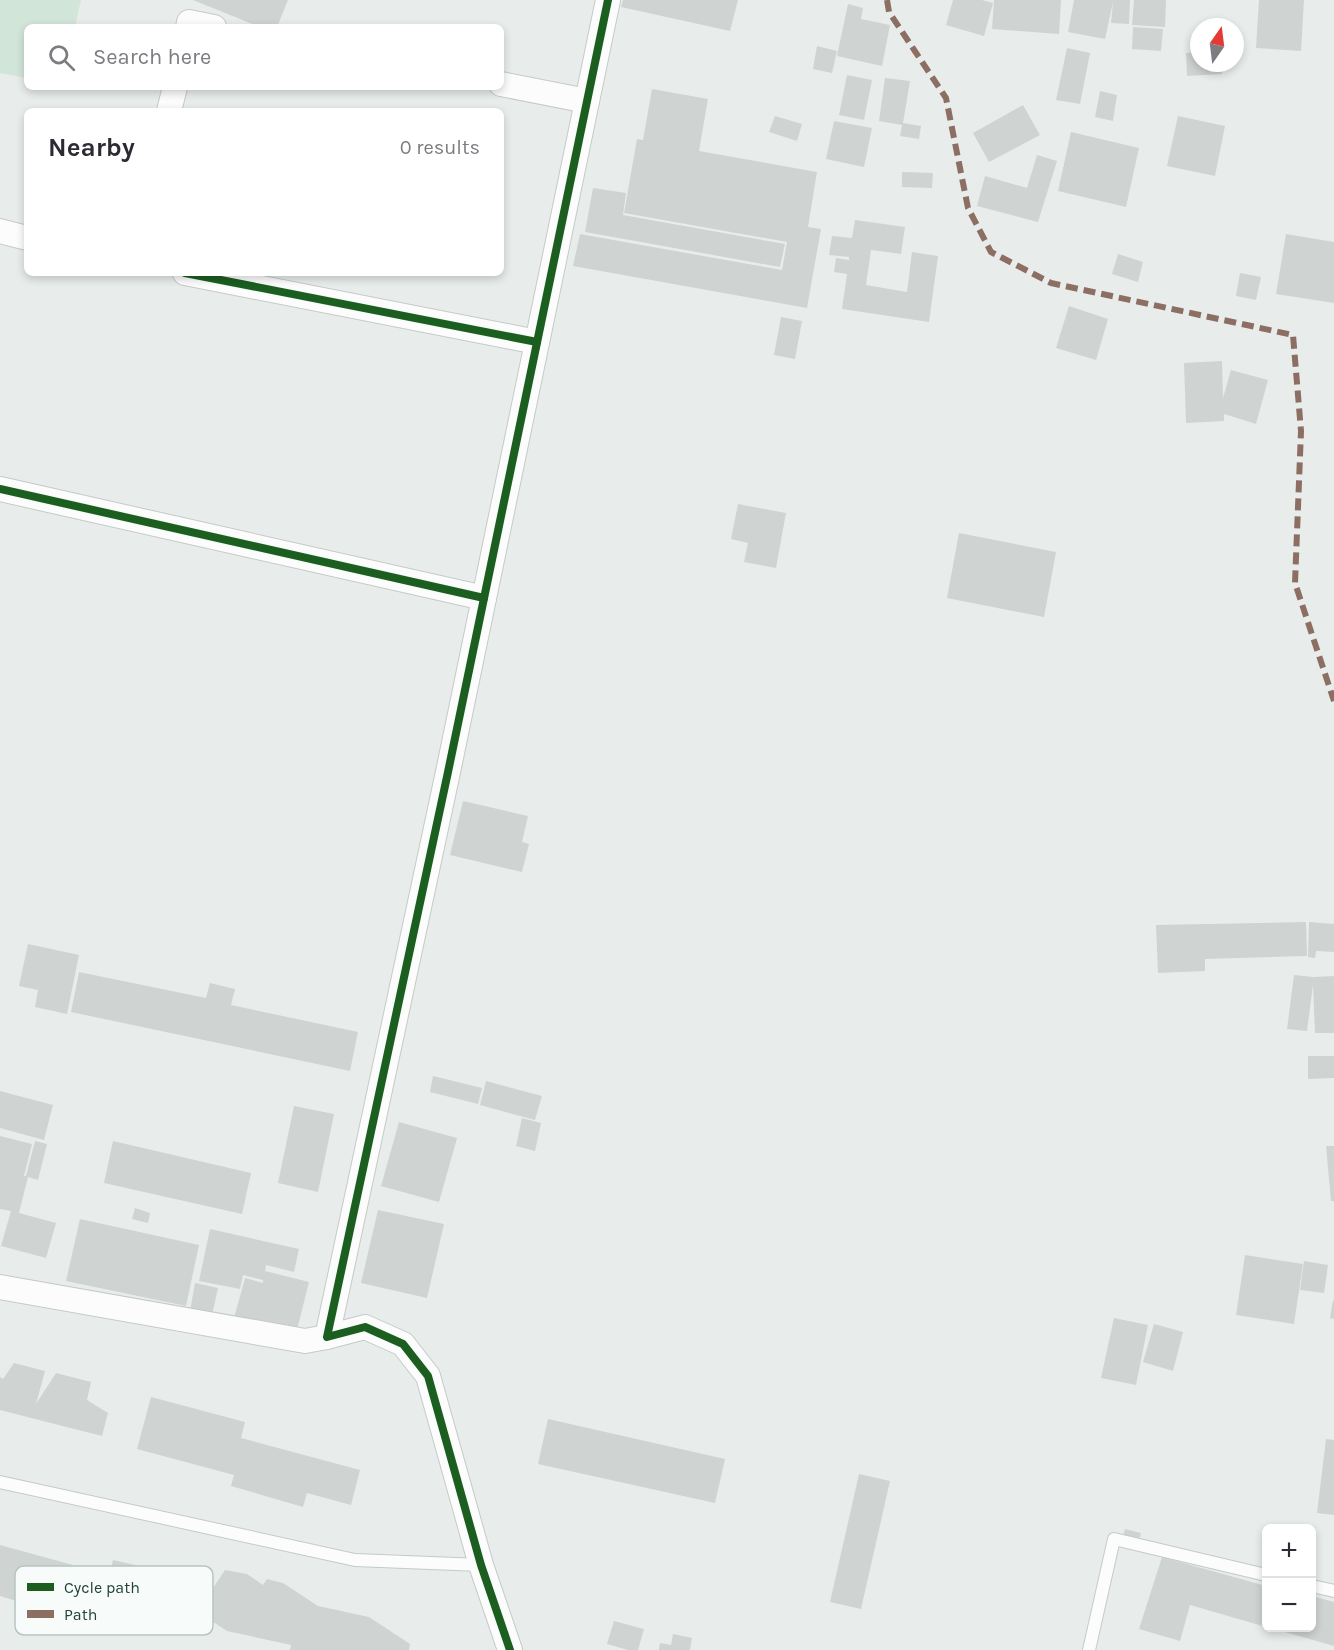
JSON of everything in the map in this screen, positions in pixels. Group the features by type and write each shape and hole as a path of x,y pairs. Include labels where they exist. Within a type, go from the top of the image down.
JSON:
{"street":[{"path":"327,1337 608,0"},
{"path":"504,85 587,101"},
{"path":"170,108 173,90"},
{"path":"0,231 24,237"},
{"path":"200,276 537,342"},
{"path":"0,489 484,598"},
{"path":"0,1287 305,1341 365,1327 404,1344 428,1376 482,1565 510,1650"}],"lane":[{"path":"0,1482 355,1560 482,1565"},
{"path":"1089,1650 1114,1539 1262,1574"},
{"path":"1316,1587 1334,1591"}],"green space":[{"path":"0,0 81,0 76,24 24,24 24,77 0,73"}],"building":[{"path":"193,0 288,0 278,24 253,24"},
{"path":"623,0 738,0 730,31 621,7"},
{"path":"953,0 982,0 993,3 984,36 946,25"},
{"path":"994,0 1061,0 1059,34 992,29"},
{"path":"1074,0 1130,0 1129,24 1111,23 1113,2 1105,39 1068,32"},
{"path":"1134,0 1166,0 1165,27 1132,25"},
{"path":"1259,0 1304,0 1301,51 1256,48"},
{"path":"848,4 863,8 861,19 890,25 882,66 837,56"},
{"path":"1133,27 1163,29 1161,51 1132,49"},
{"path":"817,46 837,51 832,73 813,69"},
{"path":"1067,48 1090,53 1080,104 1056,100"},
{"path":"1186,53 1190,53 1190,72 1222,72 1222,74 1187,76"},
{"path":"847,75 872,80 864,120 839,115"},
{"path":"885,78 910,81 903,123 921,126 919,139 900,136 902,125 879,121"},
{"path":"652,89 708,99 699,151 817,172 808,227 821,229 807,308 573,266 580,234 782,270 787,242 624,213 637,139 643,140"},
{"path":"1100,91 1117,95 1113,121 1095,117"},
{"path":"1023,105 1040,135 989,162 973,133"},
{"path":"775,116 802,124 797,141 769,132"},
{"path":"1178,116 1225,126 1215,176 1167,166"},
{"path":"834,121 872,128 864,167 826,159"},
{"path":"1071,132 1139,148 1126,207 1058,191"},
{"path":"1037,155 1057,161 1038,222 977,206 985,176 1027,188"},
{"path":"902,172 933,173 932,188 902,187"},
{"path":"593,188 626,193 623,215 785,244 780,267 585,232"},
{"path":"855,220 905,227 901,254 871,250 866,285 907,292 912,252 938,256 929,322 842,309 847,274 834,272 836,258 849,260 849,257 829,255 832,236 852,238"},
{"path":"1286,234 1334,242 1334,303 1276,294"},
{"path":"1118,254 1143,262 1138,282 1112,274"},
{"path":"1240,273 1261,277 1256,300 1236,296"},
{"path":"1069,306 1108,319 1096,360 1056,348"},
{"path":"781,317 802,321 795,359 774,355"},
{"path":"1222,361 1223,398 1231,370 1268,380 1256,424 1224,414 1224,421 1186,423 1184,363"},
{"path":"738,504 786,513 776,568 744,562 748,543 731,539"},
{"path":"959,533 1056,552 1044,617 947,598"},
{"path":"463,801 528,816 522,842 529,844 522,872 450,855"},
{"path":"1306,922 1307,956 1205,959 1205,971 1158,973 1156,925"},
{"path":"1309,922 1334,924 1334,952 1316,951 1315,958 1308,957"},
{"path":"28,944 79,955 67,1014 35,1007 38,990 19,986"},
{"path":"79,972 206,998 210,983 235,989 231,1005 358,1032 350,1071 71,1012"},
{"path":"1294,975 1334,976 1334,1033 1315,1033 1313,985 1307,1031 1287,1029"},
{"path":"1308,1056 1334,1056 1334,1078 1308,1079"},
{"path":"433,1076 482,1088 478,1104 430,1092"},
{"path":"486,1081 542,1096 535,1120 480,1105"},
{"path":"0,1091 53,1105 44,1140 0,1128"},
{"path":"294,1106 334,1114 318,1192 278,1183"},
{"path":"522,1118 541,1123 535,1151 516,1146"},
{"path":"399,1122 457,1138 439,1202 381,1186"},
{"path":"0,1136 32,1144 24,1176 26,1176 35,1141 47,1144 38,1180 28,1177 19,1213 56,1223 46,1258 1,1246 11,1211 0,1209"},
{"path":"113,1141 251,1173 242,1214 104,1183"},
{"path":"1326,1146 1334,1146 1334,1201 1331,1201"},
{"path":"135,1208 150,1213 148,1223 132,1219"},
{"path":"378,1210 444,1224 427,1298 361,1283"},
{"path":"80,1219 199,1245 186,1306 66,1281"},
{"path":"210,1229 299,1249 294,1272 266,1265 265,1271 309,1282 296,1334 234,1318 245,1278 263,1283 263,1280 243,1275 240,1289 199,1281"},
{"path":"1245,1255 1303,1264 1294,1324 1236,1315"},
{"path":"1304,1261 1328,1265 1324,1293 1300,1290"},
{"path":"195,1283 218,1288 212,1315 190,1311"},
{"path":"1334,1301 1334,1319 1330,1318"},
{"path":"1114,1318 1148,1325 1136,1385 1101,1378"},
{"path":"1154,1324 1183,1332 1173,1371 1143,1362"},
{"path":"14,1363 45,1371 36,1404 56,1373 91,1382 87,1400 108,1413 102,1436 0,1410 0,1377 3,1379"},
{"path":"151,1397 245,1422 241,1438 360,1470 351,1505 307,1493 303,1507 231,1486 234,1475 137,1449"},
{"path":"548,1419 725,1459 715,1503 538,1464"},
{"path":"1326,1439 1334,1440 1334,1515 1317,1513"},
{"path":"859,1474 890,1481 861,1609 830,1602"},
{"path":"1125,1529 1141,1533 1137,1547 1121,1543"},
{"path":"0,1545 73,1565 15,1566 15,1601 0,1596"},
{"path":"1162,1557 1262,1585 1262,1626 1190,1605 1180,1641 1139,1629"},
{"path":"113,1560 140,1566 112,1566"},
{"path":"225,1570 247,1574 263,1585 267,1579 283,1583 318,1606 369,1617 410,1644 409,1650 290,1650 291,1645 227,1631 213,1622 213,1588"},
{"path":"1316,1597 1334,1602 1334,1646 1285,1632 1316,1632"},
{"path":"614,1621 644,1629 638,1650 628,1650 607,1644"},
{"path":"673,1634 692,1638 690,1650 659,1650 660,1643 671,1645"}],"marked path":[{"path":"887,0 889,12 946,98 968,208 991,252 1051,283 1293,335 1301,431 1295,583 1334,701"}],"cycle path":[{"path":"510,1650 481,1565 428,1376 403,1344 365,1327 327,1337 448,772 608,0"},
{"path":"200,276 537,342"},
{"path":"0,489 484,598"}]}
